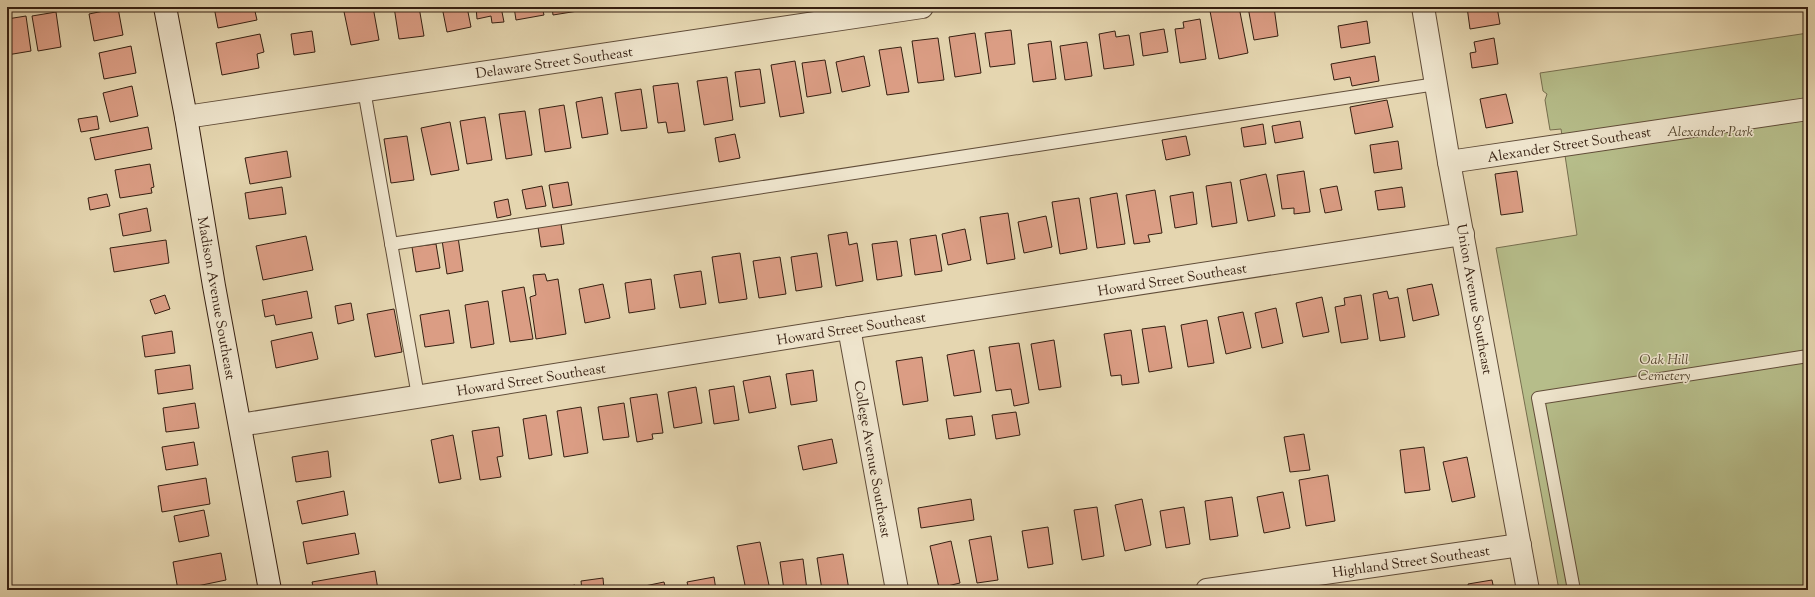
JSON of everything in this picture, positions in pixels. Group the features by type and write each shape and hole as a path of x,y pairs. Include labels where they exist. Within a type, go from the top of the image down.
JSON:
{"street":[{"name":"Madison Avenue Southeast","path":"165,7 186,117 214,286 270,590"},
{"name":"Delaware Street Southeast","path":"186,117 922,7"},
{"name":"Union Avenue Southeast","path":"1423,7 1449,162 1528,590"},
{"name":"Alexander Street Southeast","path":"1449,162 1808,109"},
{"name":"Howard Street Southeast","path":"240,425 849,328 1463,234"},
{"name":"College Avenue Southeast","path":"849,328 897,590"},
{"name":"Highland Street Southeast","path":"1207,590 1520,545"}],"lane":[{"path":"391,244 1436,84"},
{"path":"364,90 418,396"},
{"path":"1574,590 1538,398 1808,356"}],"green space":[{"name":"Oak Hill Cemetery","path":"1808,33 1808,590 1559,590 1496,248 1577,235 1561,129 1550,130 1545,100 1547,94 1543,91 1540,73"}],"building":[{"path":"214,7 254,7 257,20 218,28"},
{"path":"343,7 373,7 379,40 351,45"},
{"path":"394,7 419,7 424,36 399,39"},
{"path":"442,7 467,7 471,27 447,32"},
{"path":"476,7 501,7 504,22 492,23 491,16 477,19"},
{"path":"514,7 542,7 544,15 516,20"},
{"path":"552,7 584,7 584,10 553,15"},
{"path":"1229,7 1239,7 1248,53 1219,59 1210,11"},
{"path":"1248,7 1274,7 1278,36 1254,40"},
{"path":"1339,7 1356,7 1340,10"},
{"path":"1467,7 1497,7 1500,24 1470,29"},
{"path":"118,8 123,35 94,41 89,14"},
{"path":"56,12 61,47 38,51 32,16"},
{"path":"26,16 31,51 7,55 7,19"},
{"path":"1200,19 1206,59 1180,63 1175,29 1184,28 1183,22"},
{"path":"1367,21 1370,43 1341,48 1338,26"},
{"path":"1164,29 1168,52 1143,56 1140,33"},
{"path":"1011,30 1015,64 990,67 985,33"},
{"path":"312,31 315,52 294,55 291,34"},
{"path":"1115,31 1116,37 1129,35 1134,65 1104,69 1099,34"},
{"path":"975,33 981,73 955,77 949,37"},
{"path":"260,34 264,52 257,54 259,68 222,75 216,43"},
{"path":"938,38 944,80 918,83 912,41"},
{"path":"1494,38 1498,64 1472,68 1470,53 1476,52 1474,42"},
{"path":"1051,41 1056,79 1033,82 1028,44"},
{"path":"1087,42 1092,76 1065,80 1060,46"},
{"path":"131,46 136,73 104,79 99,53"},
{"path":"901,47 909,92 887,95 879,50"},
{"path":"864,56 870,86 842,92 836,62"},
{"path":"1375,56 1379,81 1352,86 1350,77 1334,80 1331,64"},
{"path":"825,60 831,93 807,97 802,63"},
{"path":"795,61 804,113 780,117 771,65"},
{"path":"760,69 765,103 740,107 735,72"},
{"path":"727,77 733,120 704,125 697,81"},
{"path":"678,83 685,131 668,133 666,122 658,123 653,86"},
{"path":"132,86 138,116 110,122 103,93"},
{"path":"641,89 647,128 621,131 615,93"},
{"path":"1506,94 1513,123 1486,128 1480,99"},
{"path":"602,97 608,134 582,138 576,102"},
{"path":"1387,100 1393,127 1355,134 1350,107"},
{"path":"564,105 571,148 545,152 539,109"},
{"path":"525,111 532,155 506,159 499,114"},
{"path":"97,116 99,129 81,132 78,119"},
{"path":"485,117 492,160 467,164 460,121"},
{"path":"1300,121 1303,138 1275,143 1272,126"},
{"path":"450,122 459,170 431,175 421,128"},
{"path":"1263,124 1266,144 1244,147 1241,128"},
{"path":"148,127 152,149 95,160 90,138"},
{"path":"735,134 740,158 719,162 715,138"},
{"path":"407,136 414,180 391,183 384,139"},
{"path":"1186,136 1190,155 1166,160 1162,140"},
{"path":"1398,141 1402,169 1374,173 1370,145"},
{"path":"287,151 291,177 250,184 245,158"},
{"path":"150,164 154,187 151,188 152,193 120,198 115,170"},
{"path":"1304,171 1310,212 1294,214 1294,208 1282,209 1277,175"},
{"path":"1517,171 1523,212 1501,215 1495,174"},
{"path":"1266,174 1275,216 1248,221 1240,180"},
{"path":"568,182 572,205 553,208 549,185"},
{"path":"1231,182 1237,223 1212,227 1206,186"},
{"path":"542,186 546,206 526,209 522,190"},
{"path":"1337,186 1342,210 1325,213 1320,189"},
{"path":"282,187 286,214 249,219 245,193"},
{"path":"1402,187 1405,207 1378,210 1375,191"},
{"path":"1155,190 1162,233 1148,235 1150,242 1134,244 1126,195"},
{"path":"1193,192 1197,224 1175,228 1170,196"},
{"path":"1117,193 1125,244 1097,248 1090,198"},
{"path":"107,194 110,206 90,210 88,198"},
{"path":"1079,198 1087,249 1060,254 1052,202"},
{"path":"508,199 511,215 497,218 494,202"},
{"path":"147,208 151,231 123,236 119,214"},
{"path":"1008,213 1015,259 987,264 980,217"},
{"path":"1046,216 1052,247 1024,253 1018,222"},
{"path":"561,224 564,244 541,247 538,227"},
{"path":"965,229 971,260 948,265 942,234"},
{"path":"847,232 849,245 857,243 863,281 836,286 828,235"},
{"path":"936,235 942,271 915,275 910,239"},
{"path":"306,236 313,270 263,280 256,246"},
{"path":"458,237 463,271 447,274 442,240"},
{"path":"166,240 169,263 114,272 110,248"},
{"path":"897,241 902,276 877,280 872,244"},
{"path":"436,244 440,268 416,272 412,247"},
{"path":"740,253 747,299 719,303 712,257"},
{"path":"817,253 822,287 796,291 791,257"},
{"path":"780,257 786,294 759,298 753,261"},
{"path":"701,271 706,304 680,308 674,275"},
{"path":"545,274 547,281 558,279 566,334 536,339 530,297 536,295 533,275"},
{"path":"651,279 655,309 629,313 625,283"},
{"path":"603,284 610,318 585,323 579,289"},
{"path":"1432,284 1439,315 1413,321 1407,289"},
{"path":"524,287 533,339 510,342 502,291"},
{"path":"307,291 312,318 276,325 274,315 265,317 262,300"},
{"path":"1387,291 1389,299 1398,297 1405,337 1380,341 1373,294"},
{"path":"165,295 170,309 155,314 150,300"},
{"path":"1361,295 1368,339 1341,343 1335,307 1345,305 1344,298"},
{"path":"1322,297 1329,332 1303,337 1296,303"},
{"path":"488,301 494,344 471,348 465,305"},
{"path":"351,303 354,320 338,324 335,306"},
{"path":"1276,308 1283,343 1262,348 1255,313"},
{"path":"394,309 402,352 375,357 367,314"},
{"path":"449,310 454,343 425,347 420,315"},
{"path":"1243,312 1251,348 1226,354 1218,317"},
{"path":"1207,320 1214,363 1188,367 1181,325"},
{"path":"1165,326 1172,368 1149,372 1142,329"},
{"path":"1131,330 1139,383 1122,385 1121,375 1111,376 1104,334"},
{"path":"172,331 175,353 145,357 142,336"},
{"path":"312,332 318,359 276,368 271,341"},
{"path":"1054,340 1061,387 1039,390 1031,344"},
{"path":"1019,343 1029,403 1014,406 1011,389 996,391 989,347"},
{"path":"974,350 981,392 954,396 947,355"},
{"path":"922,357 928,401 903,405 896,361"},
{"path":"190,365 193,389 158,394 155,370"},
{"path":"813,370 817,401 791,405 786,374"},
{"path":"770,376 776,408 749,413 743,381"},
{"path":"734,386 739,420 714,424 709,390"},
{"path":"696,387 702,423 674,428 668,392"},
{"path":"657,394 663,433 652,434 653,439 637,442 630,398"},
{"path":"195,403 199,428 166,432 163,408"},
{"path":"624,403 629,437 603,440 598,407"},
{"path":"581,407 588,453 564,457 557,411"},
{"path":"1016,412 1020,435 996,439 992,415"},
{"path":"546,415 552,455 529,459 523,419"},
{"path":"972,416 975,435 949,439 946,419"},
{"path":"499,427 503,456 497,457 501,477 480,480 472,431"},
{"path":"1304,434 1310,470 1290,472 1284,437"},
{"path":"453,435 461,479 439,483 431,440"},
{"path":"832,439 837,463 803,470 798,446"},
{"path":"194,442 198,465 166,470 162,447"},
{"path":"1424,447 1430,490 1405,493 1400,450"},
{"path":"328,451 331,477 296,482 292,457"},
{"path":"1467,457 1475,497 1452,502 1443,462"},
{"path":"1328,475 1335,521 1306,526 1299,480"},
{"path":"206,478 210,504 162,512 158,486"},
{"path":"344,491 348,515 302,524 297,501"},
{"path":"1283,492 1290,528 1264,533 1257,497"},
{"path":"1232,497 1238,536 1210,540 1205,501"},
{"path":"971,499 974,520 921,528 918,508"},
{"path":"1142,499 1151,545 1125,551 1115,505"},
{"path":"1097,507 1104,556 1082,560 1074,510"},
{"path":"1184,507 1190,544 1166,548 1160,511"},
{"path":"204,510 209,536 179,542 174,516"},
{"path":"1048,527 1053,564 1028,568 1022,531"},
{"path":"355,533 359,554 307,564 303,542"},
{"path":"991,536 998,580 977,583 969,540"},
{"path":"951,541 960,583 939,588 930,546"},
{"path":"760,542 770,590 746,590 737,546"},
{"path":"221,553 226,580 178,590 173,562"},
{"path":"843,554 849,590 822,590 817,558"},
{"path":"803,559 807,590 784,590 780,562"},
{"path":"375,571 378,590 314,590 312,582"},
{"path":"714,577 716,590 689,590 687,582"},
{"path":"603,578 604,590 582,590 581,581"},
{"path":"10,580 11,590 7,590 7,581"},
{"path":"1492,580 1494,590 1469,590 1468,584"},
{"path":"664,582 666,590 640,590 640,587"},
{"path":"575,585 576,590 554,590 554,589"},
{"path":"1462,586 1463,590 1441,590"},
{"path":"226,588 226,590 212,590"}],"park label":[{"name":"Alexander Park","path":"1710,131"}]}
